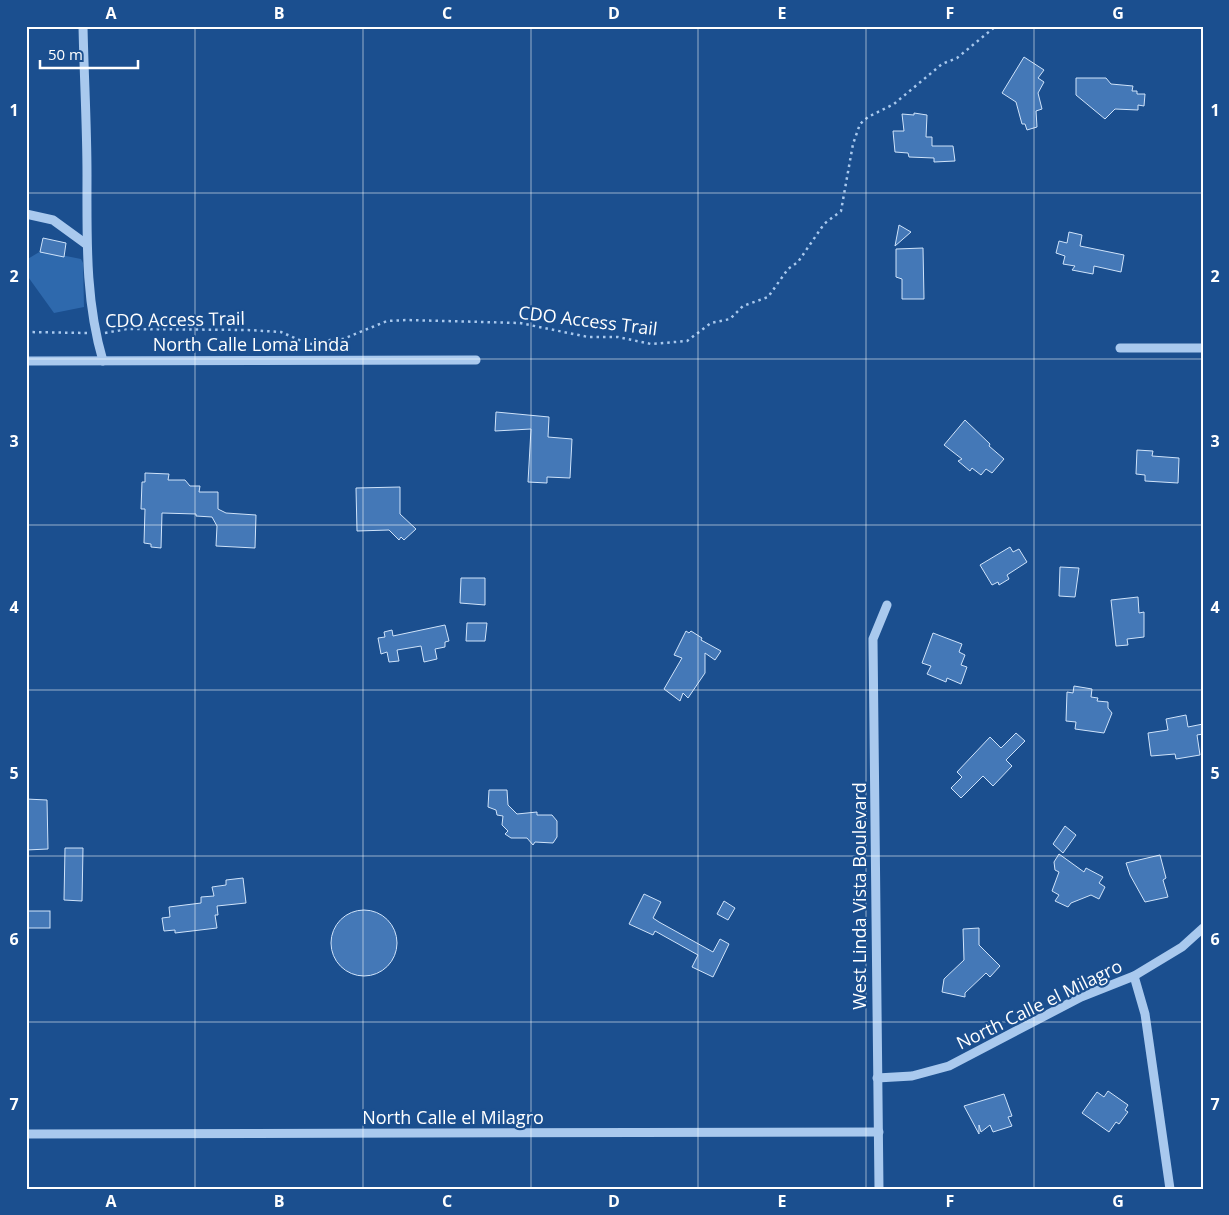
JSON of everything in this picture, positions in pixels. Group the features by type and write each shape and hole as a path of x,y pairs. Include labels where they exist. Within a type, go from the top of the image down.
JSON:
{"street":[{"path":"83,26 87,173 86,244 95,333 103,361"},
{"path":"26,214 53,220 86,244"},
{"path":"1120,348 1203,348"},
{"name":"North Calle Loma Linda","path":"26,361 476,360"},
{"name":"West Linda Vista Boulevard","path":"879,1189 873,639 887,605"},
{"name":"North Calle el Milagro","path":"877,1078 912,1076 949,1066 1081,997 1134,976 1182,947 1203,928"},
{"path":"1134,976 1145,1014 1170,1189"},
{"name":"North Calle el Milagro","path":"26,1134 879,1132"}],"path":[{"name":"CDO Access Trail","path":"26,332 109,333 127,329 248,330 280,332 306,343 318,345 330,340 343,339 387,321 406,320 520,323 588,337 618,337 651,344 687,341 711,323 730,319 743,306 768,297 788,269 798,262 824,224 841,211 852,144 860,124 868,117 894,104 936,69 957,58 996,26"}],"shaded area":[{"path":"41,251 81,259 83,263 84,307 54,313 26,274 26,260"}],"building":[{"path":"1024,57 1044,70 1038,78 1044,82 1038,93 1042,109 1036,111 1037,127 1027,130 1025,124 1022,124 1016,102 1002,93"},
{"path":"1076,78 1106,78 1111,84 1133,86 1132,91 1137,91 1137,94 1145,94 1144,106 1138,105 1138,110 1115,109 1105,119 1076,95"},
{"path":"914,113 927,115 926,137 932,137 932,146 953,146 955,161 934,162 934,158 909,157 908,153 895,152 893,131 904,131 902,114 914,115"},
{"path":"899,225 911,232 895,246"},
{"path":"1069,232 1082,235 1080,246 1124,255 1121,272 1094,266 1093,274 1072,270 1075,266 1063,264 1065,256 1056,253 1059,241 1067,243"},
{"path":"43,238 66,243 64,257 40,252"},
{"path":"923,248 924,299 902,299 902,279 896,277 896,249"},
{"path":"496,412 549,417 548,437 572,439 570,478 547,477 547,483 528,482 531,429 495,431"},
{"path":"965,420 1004,459 992,473 986,469 981,475 972,468 970,471 958,461 962,459 944,445"},
{"path":"1137,450 1153,451 1152,456 1179,458 1178,483 1145,481 1145,475 1136,474"},
{"path":"145,473 169,474 168,480 185,480 190,486 200,486 199,492 218,492 218,509 226,513 256,515 255,548 216,546 217,526 212,517 196,516 196,514 162,513 161,548 151,547 151,544 144,543 145,509 141,509 142,482 145,482"},
{"path":"400,487 400,514 416,529 404,540 401,537 399,540 389,530 357,531 356,488"},
{"path":"1010,547 1013,552 1019,549 1027,562 1007,575 1009,579 999,585 998,582 992,585 980,565"},
{"path":"1060,567 1079,568 1075,597 1059,596"},
{"path":"461,578 485,578 485,605 460,603"},
{"path":"1138,597 1139,613 1144,612 1144,637 1127,639 1128,645 1116,646 1111,600"},
{"path":"467,623 487,623 485,641 466,641"},
{"path":"445,625 449,641 445,642 445,647 435,649 437,659 424,662 421,646 397,650 399,661 389,662 387,652 381,654 378,638 385,637 384,632 392,630 393,636"},
{"path":"686,631 689,633 691,631 702,638 701,640 721,651 715,660 705,653 705,673 688,698 683,693 680,701 664,689 682,658 674,655"},
{"path":"933,633 962,644 959,652 965,655 961,665 967,667 961,684 947,678 946,682 927,674 931,666 922,663"},
{"path":"1074,686 1092,689 1091,697 1098,698 1097,701 1108,702 1108,708 1112,713 1104,733 1075,729 1076,722 1066,721 1067,692 1073,693"},
{"path":"1186,715 1188,727 1203,724 1203,734 1197,735 1200,755 1176,759 1175,754 1151,756 1148,733 1168,730 1166,719"},
{"path":"1016,733 1025,741 1006,760 1012,766 993,786 983,776 961,798 951,788 962,777 957,772 990,737 1001,748"},
{"path":"489,790 507,790 508,805 517,814 537,812 537,815 552,815 557,821 557,837 553,843 535,842 533,845 527,838 511,838 505,834 508,831 502,825 503,816 497,815 496,810 488,807"},
{"path":"26,799 47,800 48,849 26,850"},
{"path":"1065,826 1076,835 1063,853 1053,844"},
{"path":"65,848 83,848 82,901 64,900"},
{"path":"1059,854 1084,872 1086,868 1103,877 1099,883 1105,887 1099,899 1091,895 1071,903 1068,907 1055,901 1059,895 1052,891 1059,872 1055,870 1054,862"},
{"path":"1160,855 1166,878 1163,880 1168,897 1145,902 1130,875 1126,863"},
{"path":"243,878 246,903 217,906 218,915 215,915 217,928 175,933 175,930 164,931 162,918 170,917 169,907 201,903 201,897 214,896 212,887 226,885 226,880"},
{"path":"644,894 661,902 653,918 659,922 713,952 720,939 729,944 713,977 692,967 698,955 655,931 653,935 629,924"},
{"path":"724,901 735,908 728,920 717,914"},
{"path":"364,910 377,913 387,920 394,930 397,943 394,956 387,966 377,973 364,976 351,973 341,966 334,956 331,943 334,930 341,920 351,913"},
{"path":"26,911 50,911 50,928 26,928"},
{"path":"979,928 979,945 1000,966 990,977 986,973 965,993 965,997 942,992 944,979 964,960 963,929"},
{"path":"1108,1091 1128,1105 1125,1110 1128,1112 1119,1124 1116,1122 1109,1132 1082,1113 1097,1092 1104,1097"},
{"path":"1004,1094 1012,1116 1008,1117 1012,1126 993,1132 990,1125 981,1132 979,1125 979,1134 964,1106"}]}
